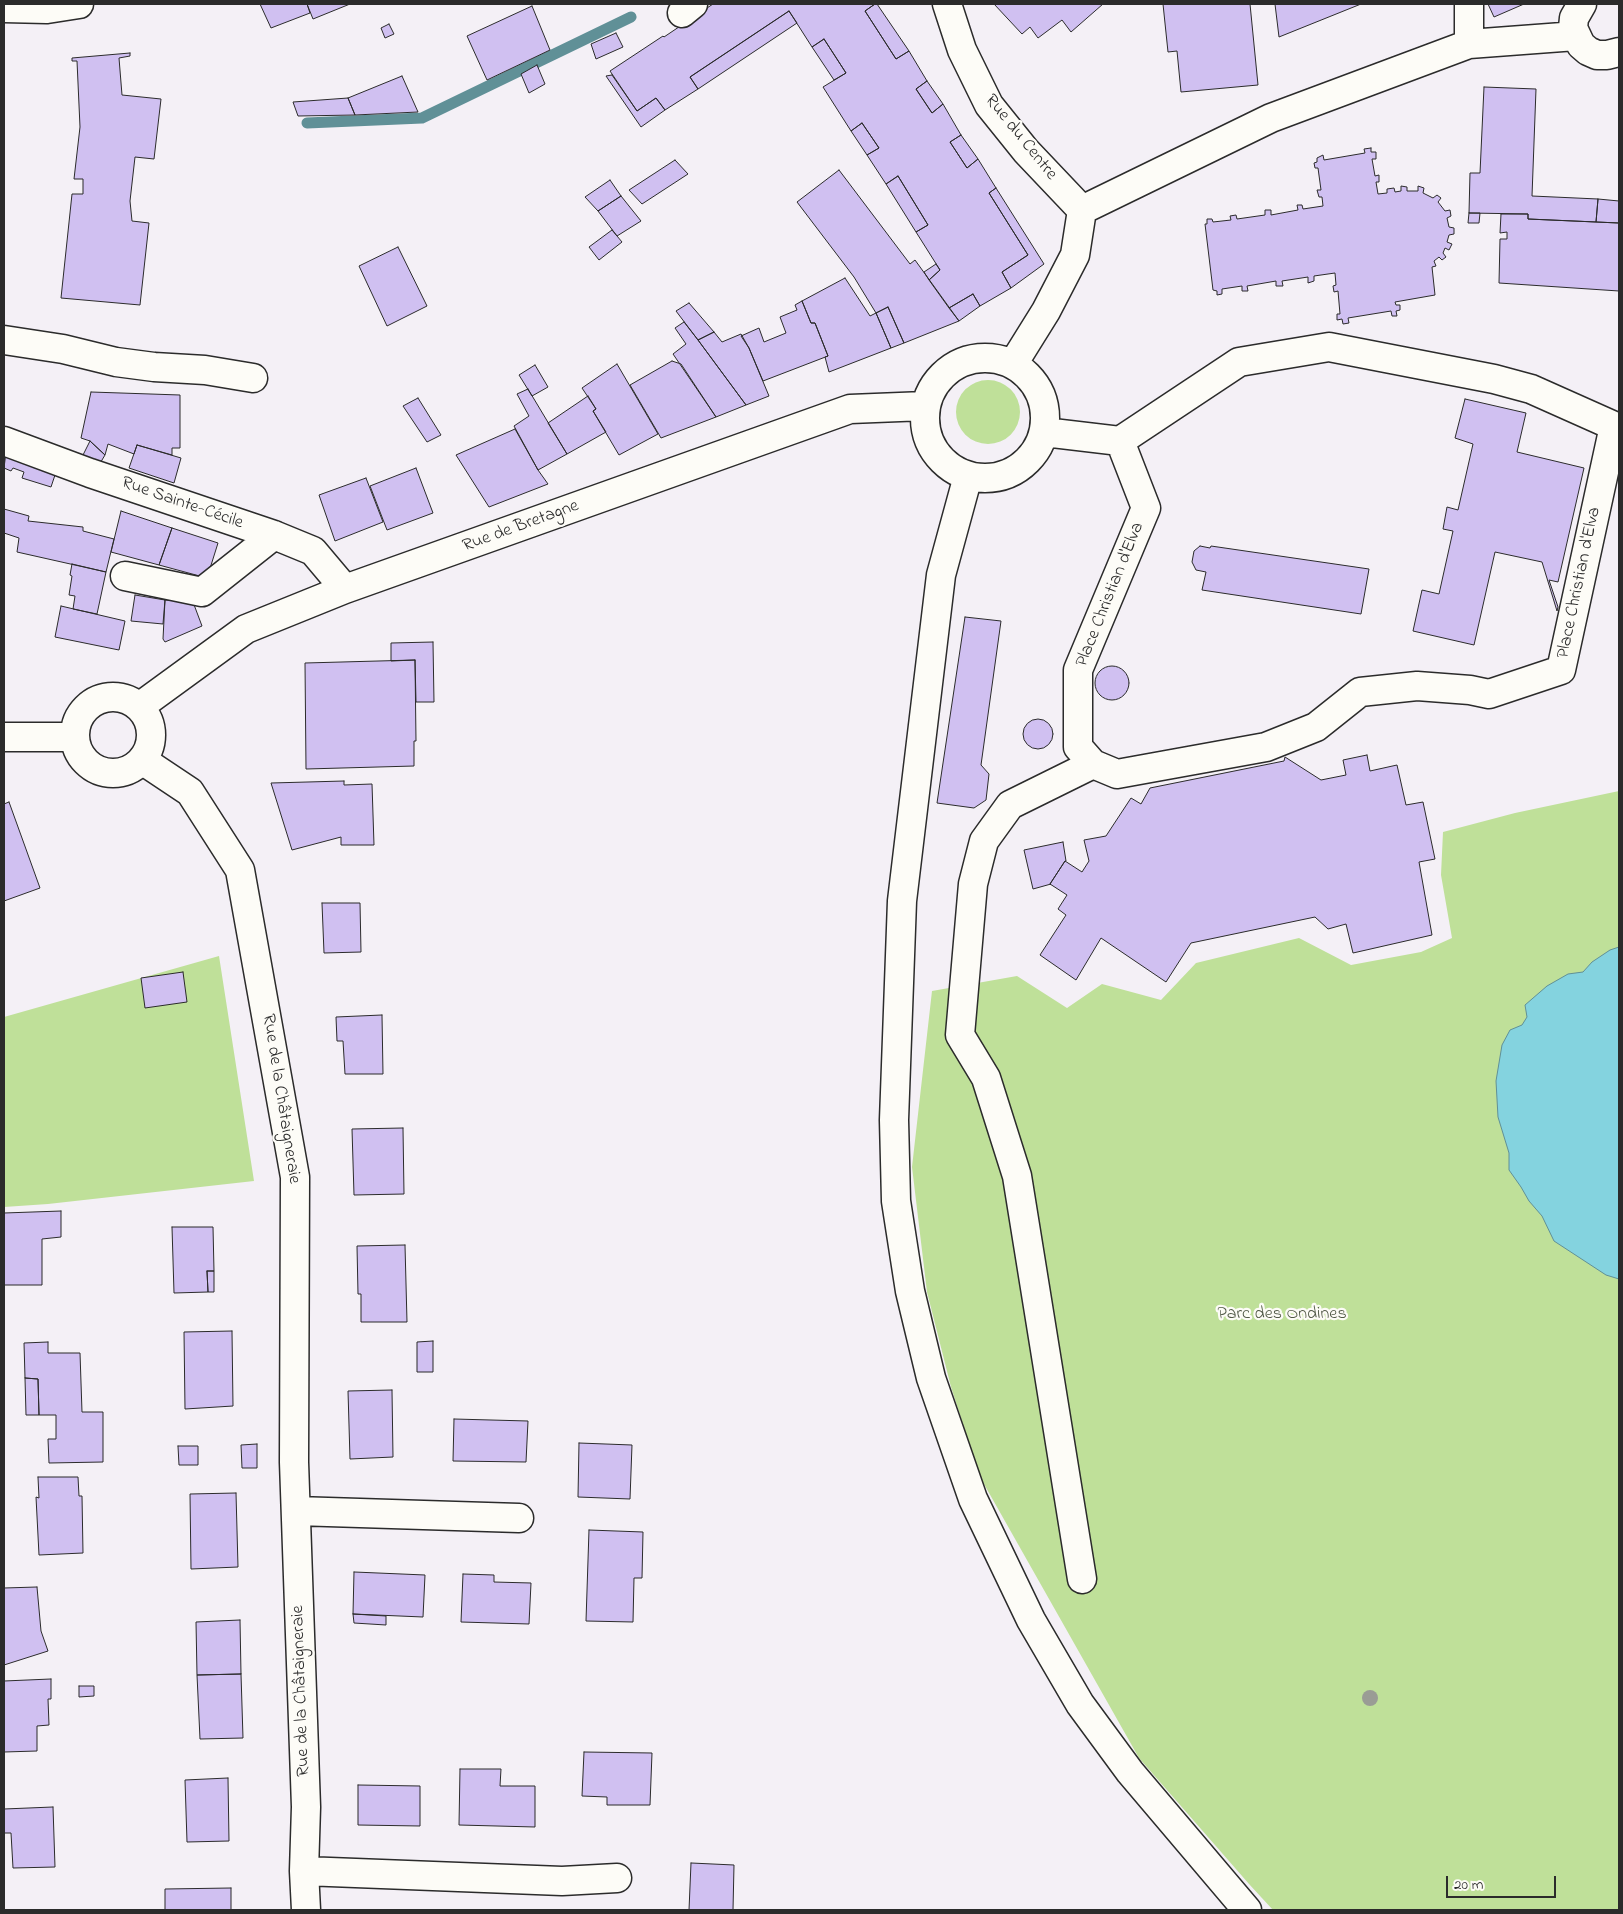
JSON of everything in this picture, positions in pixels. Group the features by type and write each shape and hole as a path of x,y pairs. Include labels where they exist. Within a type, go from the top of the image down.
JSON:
{"street":[{"path":"4,8 47,9 79,4"},
{"name":"Rue du Centre","path":"947,4 962,50 989,105 1026,151 1082,210"},
{"path":"1469,4 1469,44"},
{"path":"1582,4 1574,18 1573,28 1581,45 1588,51 1597,54 1607,55 1619,52"},
{"path":"1013,364 1046,311 1075,255 1082,210 1270,118 1469,44 1576,36"},
{"path":"4,340 63,349 116,362 154,367 204,370 253,378"},
{"name":"Place Christian d'Elva","path":"1329,347 1494,379 1530,389 1614,426 1561,670 1489,694 1470,690 1417,686 1360,692 1316,727 1266,747 1117,774 1093,764 1078,747 1078,670 1146,508 1120,441 1239,362 1329,347"},
{"path":"977,358 996,358 1013,364 1029,376 1040,393 1045,412 1044,432 1036,450 1023,464 1006,474 987,478 968,476 951,468 938,456 929,441 924,423 925,406 932,388 943,373 959,363 977,358"},
{"name":"Rue de Bretagne","path":"139,707 246,629 345,589 850,409 925,406"},
{"path":"1044,432 1120,441"},
{"name":"Rue Sainte-Cécile","path":"4,442 274,535 313,551 345,589"},
{"path":"968,476 941,575 902,901 894,1147 896,1201 910,1291 931,1378 974,1499 1031,1620 1080,1704 1130,1772 1247,1910"},
{"path":"125,576 202,592 274,535"},
{"path":"115,696 128,699 139,707 146,716 151,738 148,750 142,760 132,768 120,772 94,769 84,761 77,750 74,737 76,724 81,712 90,703 102,698 115,696"},
{"path":"4,737 74,737"},
{"name":"Rue de la Châtaigneraie","path":"142,760 190,792 240,870 295,1177 294,1462 306,1807 304,1871 306,1910"},
{"path":"1082,1579 1017,1176 986,1078 960,1034 973,884 984,841 1010,805 1093,764"},
{"path":"296,1512 519,1518"},
{"path":"304,1871 562,1881 616,1878"}],"green space":[{"path":"982,380 994,380 1011,389 1018,400 1020,412 1018,424 1011,435 994,444 982,444 970,439 961,430 956,418 956,406 961,394 970,385"},
{"name":"Parc des Ondines","path":"1619,791 1619,1910 1273,1910 1139,1758 980,1477 951,1387 927,1292 912,1167 932,991 1017,976 1067,1008 1102,984 1161,1000 1196,963 1299,938 1351,965 1421,952 1452,938 1441,875 1443,832 1515,813"},
{"path":"219,956 254,1181 48,1204 4,1207 4,1017"}],"water":[{"path":"1619,947 1619,1279 1606,1275 1554,1241 1542,1216 1529,1201 1509,1170 1509,1153 1498,1117 1496,1081 1502,1045 1510,1030 1522,1025 1527,1017 1525,1005 1547,986 1568,974 1583,972 1592,962 1610,950"}],"building":[{"path":"260,4 307,4 310,13 271,28"},
{"path":"307,4 350,4 313,19"},
{"path":"713,4 875,4 865,11 896,59 909,51 927,81 916,89 932,113 943,104 961,135 950,142 967,168 978,159 996,188 989,193 1028,255 1002,272 1011,288 980,306 973,294 949,308 929,280 940,270 916,232 928,225 898,176 886,184 867,155 879,148 862,123 851,131 823,87 846,73 824,39 812,47 789,11 690,77 698,89 665,110 656,98 637,111 610,71"},
{"path":"877,4 909,51 896,59 865,11"},
{"path":"994,4 1103,4 1071,32 1062,20 1038,38 1030,27 1022,34"},
{"path":"1163,4 1250,4 1258,85 1181,92 1177,51 1168,52"},
{"path":"1275,4 1361,4 1279,37"},
{"path":"1488,4 1524,4 1494,17"},
{"path":"532,6 550,50 487,80 467,36"},
{"path":"789,11 797,23 698,89 690,77"},
{"path":"389,24 394,34 385,38 381,28"},
{"path":"616,33 623,47 596,59 591,44"},
{"path":"824,39 846,73 834,80 812,47"},
{"path":"130,53 130,56 119,58 122,95 161,99 154,159 135,157 130,201 132,221 149,223 140,305 61,298 72,194 83,194 83,179 74,179 80,127 77,61 72,61 72,58"},
{"path":"537,65 545,84 529,93 521,74"},
{"path":"612,75 637,111 656,98 665,110 641,127 606,76"},
{"path":"402,76 418,112 355,115 348,98"},
{"path":"927,81 943,104 932,113 916,89"},
{"path":"1484,87 1536,89 1532,196 1598,199 1596,222 1528,219 1528,214 1469,213 1470,173 1480,173"},
{"path":"348,98 355,115 298,116 293,102"},
{"path":"862,123 879,148 867,155 851,131"},
{"path":"961,135 978,159 967,168 950,142"},
{"path":"1371,148 1371,152 1376,152 1376,159 1372,159 1375,176 1379,175 1379,182 1376,182 1378,194 1387,193 1387,189 1394,188 1395,192 1401,191 1401,186 1407,187 1407,191 1418,191 1418,186 1424,188 1423,193 1433,198 1437,195 1441,198 1438,202 1445,211 1450,210 1451,216 1447,218 1449,227 1454,228 1454,234 1449,235 1447,242 1452,244 1449,250 1445,248 1443,253 1446,257 1442,260 1439,257 1434,261 1436,266 1432,267 1435,295 1395,302 1396,305 1400,305 1400,310 1396,311 1397,316 1392,316 1391,311 1348,318 1349,323 1343,324 1342,319 1337,320 1337,314 1340,314 1338,291 1334,292 1333,286 1336,285 1335,273 1314,276 1314,281 1308,283 1308,277 1282,281 1283,286 1276,286 1276,281 1247,286 1248,291 1242,291 1242,286 1222,289 1222,294 1217,295 1217,291 1213,290 1205,224 1207,224 1207,219 1212,219 1213,222 1231,220 1230,216 1236,215 1237,219 1265,215 1265,210 1271,210 1271,215 1298,210 1297,205 1302,205 1303,209 1323,206 1322,197 1319,197 1317,190 1321,190 1318,168 1315,168 1314,163 1317,162 1317,158 1323,155 1324,160 1365,153 1364,149"},
{"path":"675,160 688,174 642,204 629,190"},
{"path":"839,170 910,264 915,260 959,321 904,343 888,307 876,313 854,277 797,202"},
{"path":"898,176 928,225 916,232 886,184"},
{"path":"610,180 621,196 598,211 585,197"},
{"path":"996,188 1044,264 1011,288 1002,272 1028,255 989,193"},
{"path":"621,196 641,221 617,236 598,211"},
{"path":"1598,199 1619,201 1619,223 1596,222"},
{"path":"1469,213 1480,213 1479,223 1468,223"},
{"path":"1501,214 1528,214 1528,219 1619,223 1619,291 1499,283 1500,239 1507,239 1507,232 1500,233"},
{"path":"612,230 622,242 599,260 589,247"},
{"path":"398,247 427,306 387,326 359,266"},
{"path":"936,264 940,270 929,280 924,272"},
{"path":"845,278 870,316 876,313 891,348 829,372 825,357 828,356 815,323 811,323 802,301"},
{"path":"973,294 980,306 959,321 949,308"},
{"path":"802,301 811,323 815,323 828,356 763,381 749,348 741,336 759,328 764,342 786,333 780,317 797,310 795,305"},
{"path":"689,303 714,332 698,340 676,311"},
{"path":"888,307 904,343 891,348 876,313"},
{"path":"684,322 746,405 716,417 673,354 686,344 675,328"},
{"path":"714,332 722,342 741,334 749,348 769,396 746,405 698,340"},
{"path":"672,361 681,364 716,417 661,438 630,385"},
{"path":"617,364 658,434 619,455 593,411 596,409 582,388"},
{"path":"535,365 548,387 532,396 519,375"},
{"path":"528,389 567,454 538,470 514,426 529,416 517,394"},
{"path":"91,392 180,395 180,448 172,448 172,455 137,445 134,454 108,444 105,455 90,441 81,438"},
{"path":"588,396 596,409 593,411 606,432 567,454 548,423"},
{"path":"418,398 441,435 427,442 403,406"},
{"path":"1465,399 1526,413 1517,452 1584,468 1558,582 1549,580 1558,607 1557,611 1542,562 1495,552 1474,645 1413,631 1422,590 1439,594 1453,531 1443,529 1447,507 1458,510 1473,444 1455,438"},
{"path":"515,429 548,484 489,507 456,455"},
{"path":"90,441 105,455 99,465 82,457"},
{"path":"137,445 181,458 174,483 129,468"},
{"path":"6,452 57,469 51,487 22,478 24,472 13,468 11,471 4,468"},
{"path":"416,468 433,513 387,530 370,486"},
{"path":"366,478 383,522 335,541 319,495"},
{"path":"4,509 29,516 28,521 83,527 83,531 114,539 106,572 17,552 19,538 4,533"},
{"path":"121,511 172,528 159,565 111,552"},
{"path":"172,528 218,543 207,578 159,565"},
{"path":"1200,546 1369,569 1361,614 1202,590 1206,572 1196,570 1192,562 1194,551"},
{"path":"72,564 106,572 97,614 73,609 75,596 69,595"},
{"path":"135,595 165,600 163,624 131,621"},
{"path":"165,600 193,602 202,626 165,642 163,639"},
{"path":"61,606 125,621 119,650 55,637"},
{"path":"965,617 1001,621 981,765 989,774 986,800 974,808 937,803"},
{"path":"433,642 434,702 416,702 415,660 391,661 391,643"},
{"path":"415,660 416,741 414,741 414,766 306,769 305,663"},
{"path":"1112,666 1124,671 1129,683 1124,695 1112,700 1100,695 1095,683 1100,671"},
{"path":"1038,719 1048,724 1053,734 1048,744 1038,749 1028,744 1023,734 1028,724"},
{"path":"1367,755 1370,771 1397,765 1406,805 1423,802 1435,859 1419,862 1432,935 1353,953 1346,924 1328,929 1315,917 1191,943 1166,982 1101,938 1076,980 1040,955 1066,915 1058,909 1067,895 1050,884 1065,861 1082,872 1089,861 1084,840 1106,836 1131,798 1141,804 1150,788 1284,761 1285,757 1321,780 1346,775 1343,760"},
{"path":"344,781 344,785 372,784 374,845 341,845 341,837 292,850 271,783"},
{"path":"9,802 40,888 4,901 4,804"},
{"path":"1063,842 1066,861 1051,884 1033,889 1024,850"},
{"path":"322,903 360,903 361,952 324,953"},
{"path":"183,972 187,1002 145,1008 141,978"},
{"path":"382,1015 383,1074 345,1074 343,1041 337,1041 336,1017"},
{"path":"403,1128 404,1194 354,1195 352,1129"},
{"path":"61,1211 61,1237 42,1239 42,1285 4,1285 4,1213"},
{"path":"172,1227 213,1227 214,1271 207,1271 208,1292 174,1293"},
{"path":"405,1245 407,1322 361,1322 361,1294 358,1294 357,1246"},
{"path":"207,1271 214,1271 214,1292 208,1292"},
{"path":"232,1331 233,1406 185,1409 184,1332"},
{"path":"433,1341 433,1372 417,1372 417,1342"},
{"path":"48,1342 48,1353 80,1353 82,1412 103,1412 103,1462 49,1463 48,1439 56,1439 56,1415 39,1415 38,1379 25,1378 24,1343"},
{"path":"25,1378 38,1379 39,1415 26,1415"},
{"path":"392,1390 393,1457 350,1459 348,1391"},
{"path":"454,1419 528,1421 526,1462 453,1461"},
{"path":"579,1443 632,1445 630,1499 578,1497"},
{"path":"257,1444 257,1468 242,1468 241,1445"},
{"path":"178,1446 198,1446 198,1465 179,1465"},
{"path":"38,1477 78,1477 79,1496 82,1496 83,1553 39,1555 36,1497 39,1498"},
{"path":"236,1493 238,1567 191,1569 190,1494"},
{"path":"589,1530 643,1532 642,1578 634,1578 633,1622 586,1621"},
{"path":"354,1572 425,1575 423,1617 353,1614"},
{"path":"463,1574 494,1575 494,1582 531,1583 529,1624 461,1622"},
{"path":"37,1587 41,1631 48,1651 4,1665 4,1588"},
{"path":"353,1614 386,1616 386,1625 354,1623"},
{"path":"240,1620 241,1674 197,1675 196,1622"},
{"path":"241,1674 243,1738 200,1739 197,1675"},
{"path":"51,1679 51,1699 48,1699 49,1725 37,1726 37,1751 4,1752 4,1681"},
{"path":"79,1686 94,1686 94,1696 79,1697"},
{"path":"584,1752 652,1753 650,1805 607,1805 607,1797 582,1796"},
{"path":"460,1769 501,1769 500,1786 535,1786 535,1827 459,1825"},
{"path":"228,1778 229,1841 187,1842 185,1780"},
{"path":"358,1785 420,1786 420,1826 358,1825"},
{"path":"53,1807 55,1867 13,1868 11,1833 4,1833 4,1809"},
{"path":"691,1863 734,1865 733,1910 689,1910"},
{"path":"231,1888 231,1910 165,1910 165,1889"}],"waterway":[{"path":"307,123 422,118 631,17"}]}
